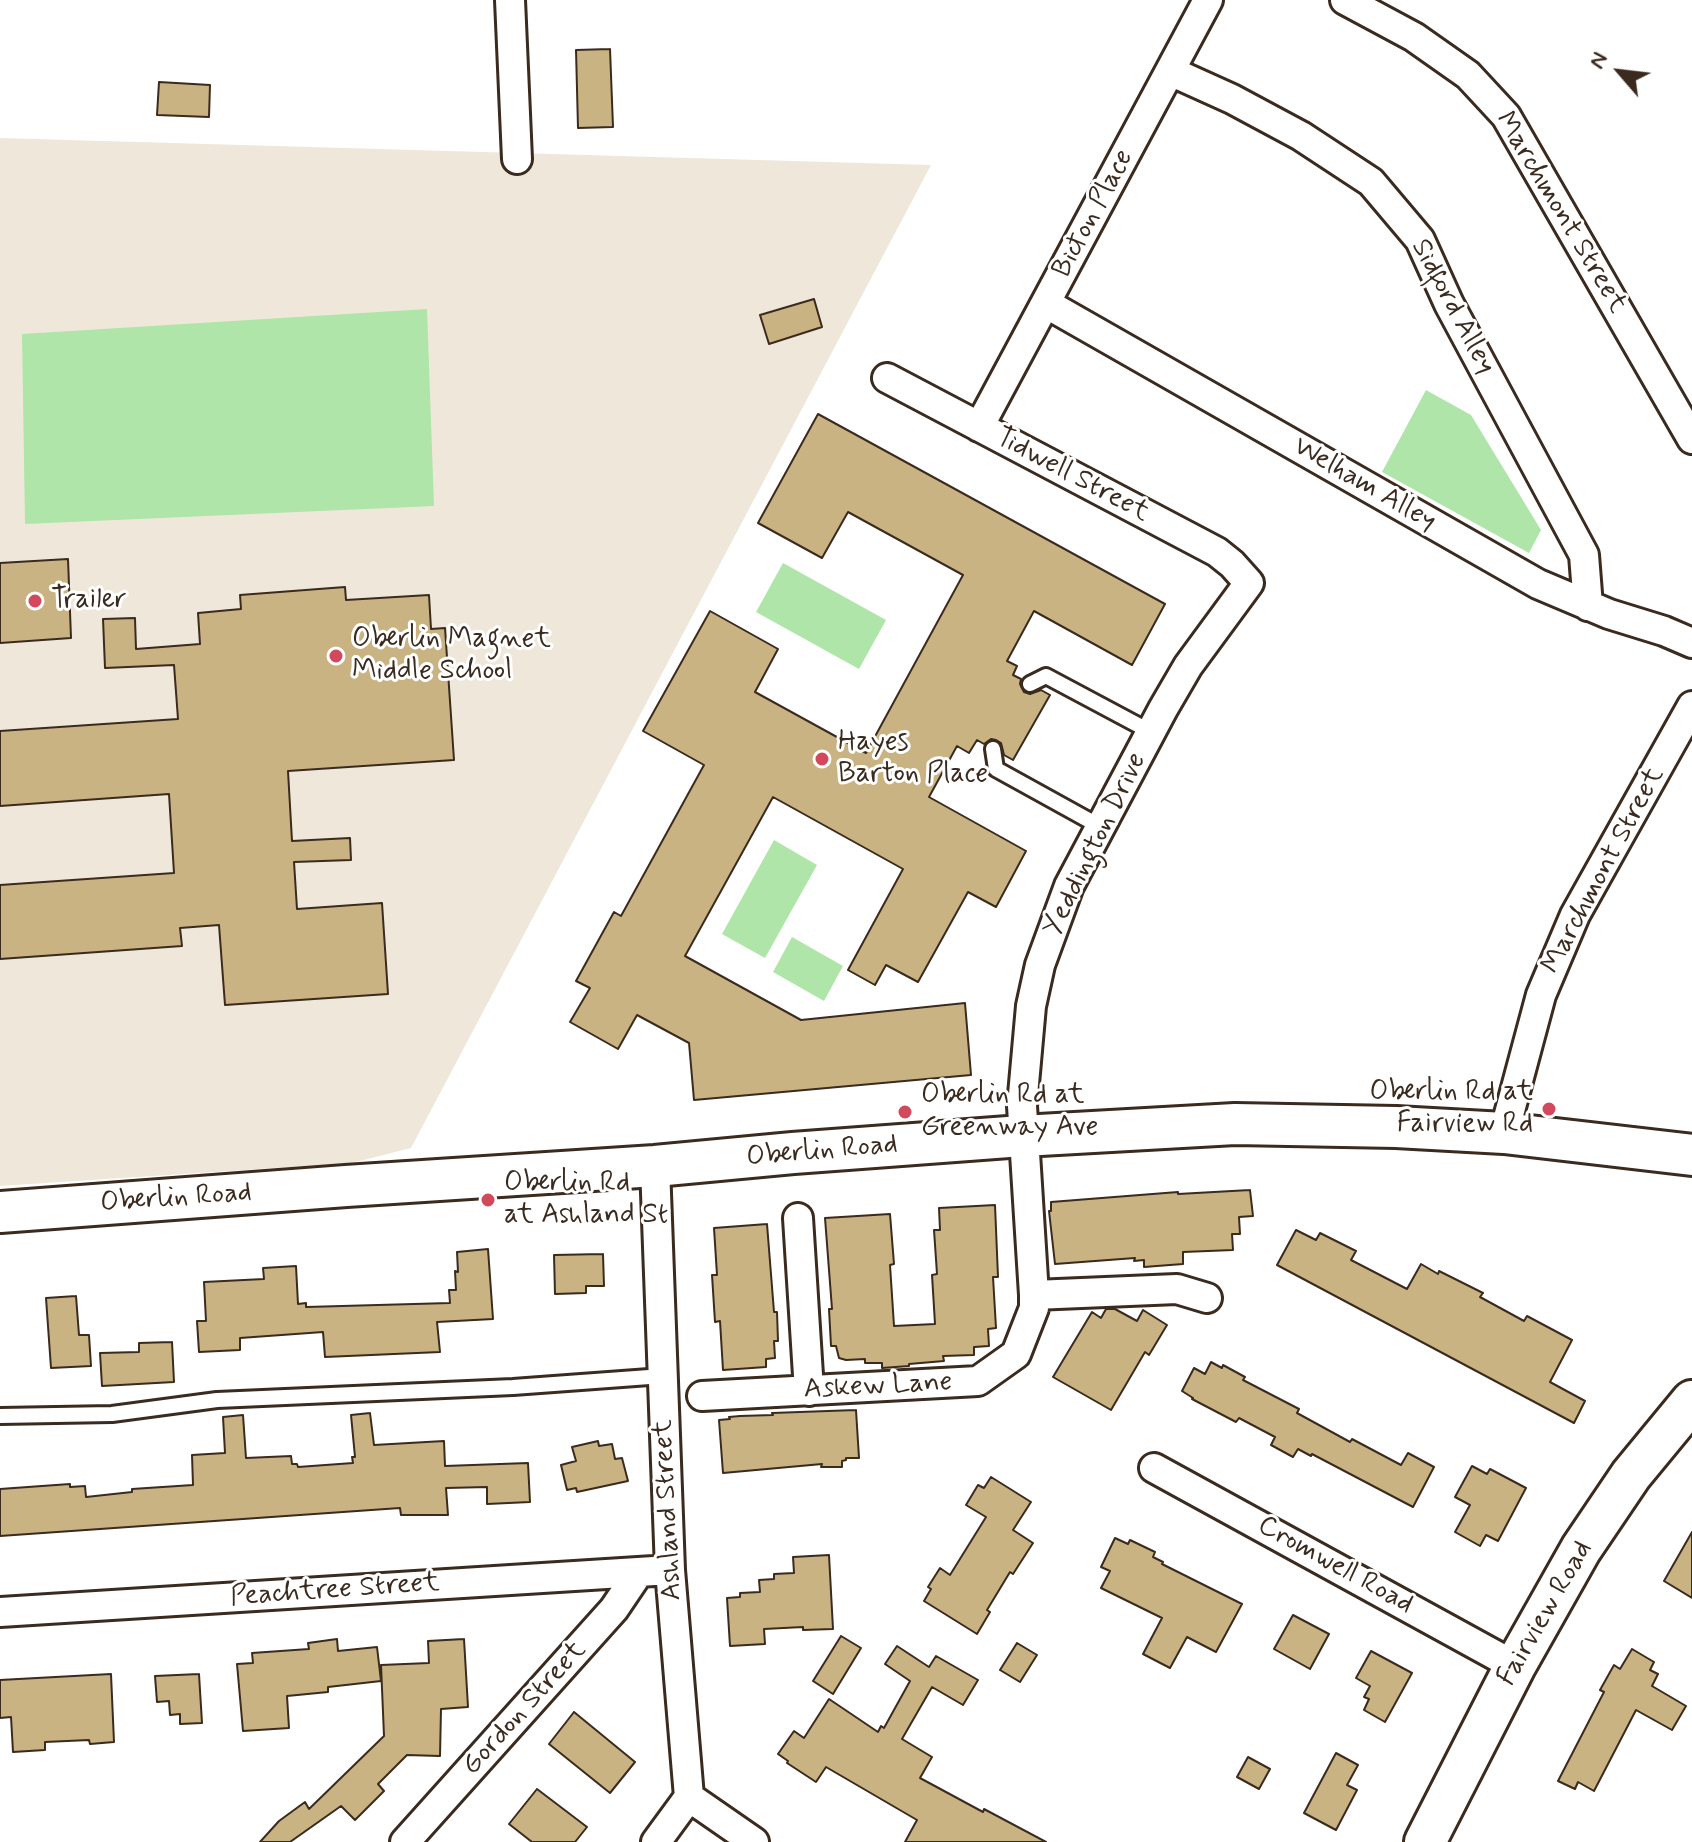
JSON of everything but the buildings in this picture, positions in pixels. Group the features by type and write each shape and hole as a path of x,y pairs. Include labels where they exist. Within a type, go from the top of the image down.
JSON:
{"main road":[{"name":"Oberlin Road","path":"0,1212 655,1166 1022,1136 1235,1124 1504,1133 1692,1155"},
{"name":"Fairview Road","path":"1425,1842 1515,1666 1581,1549 1631,1475 1692,1401"}],"street":[{"path":"510,0 517,159"},
{"name":"Bicton Place","path":"979,427 1208,0"},
{"name":"Marchmont Street","path":"1345,0 1414,37 1458,67 1506,116 1692,439"},
{"name":"Sidford Alley","path":"1170,71 1232,99 1301,136 1371,182 1420,240 1449,304 1584,555 1588,606"},
{"name":"Welham Alley","path":"1047,304 1538,584 1588,606 1692,643"},
{"name":"Tidwell Street","path":"887,378 1217,552 1249,583"},
{"name":"Yeddington Drive","path":"1022,1136 1031,1006 1040,965 1069,886 1188,666 1249,583"},
{"name":"Marchmont Street","path":"1504,1133 1541,995 1575,915 1692,706"},
{"name":"Askew Lane","path":"702,1396 978,1381 1016,1354 1034,1308 1022,1136"},
{"name":"Ashland Street","path":"655,1166 670,1570 689,1797"},
{"path":"798,1218 809,1391"},
{"path":"1034,1295 1177,1289 1207,1298"},
{"name":"Cromwell Road","path":"1154,1468 1515,1666"},
{"name":"Peachtree Street","path":"0,1612 670,1570"},
{"name":"Gordon Street","path":"405,1842 614,1609 639,1572"},
{"path":"656,1842 689,1797 754,1842"}],"lane":[{"path":"1030,684 1046,676 1151,732"},
{"path":"993,749 996,769 1101,827"},
{"path":"0,1416 112,1414 217,1400 513,1387 663,1376"}],"shaded area":[{"name":"Oberlin Magnet Middle School","path":"0,138 931,165 411,1148 352,1163 0,1186"}],"green space":[{"path":"427,309 434,506 25,524 22,334"},
{"path":"1426,390 1471,415 1541,530 1529,553 1382,472"},
{"path":"783,563 886,620 859,669 756,612"},
{"path":"774,840 817,865 765,958 722,934"},
{"path":"792,937 843,966 824,1001 773,972"}],"place":[{"name":"Trailer","path":"35,601"},
{"name":"Oberlin Magnet Middle School","path":"336,656"},
{"name":"Hayes Barton Place","path":"822,759"},
{"name":"Oberlin Rd at Fairview Rd","path":"1549,1109"},
{"name":"Oberlin Rd at Greenway Ave","path":"905,1112"},
{"name":"Oberlin Rd at Ashland St","path":"488,1200"}]}
